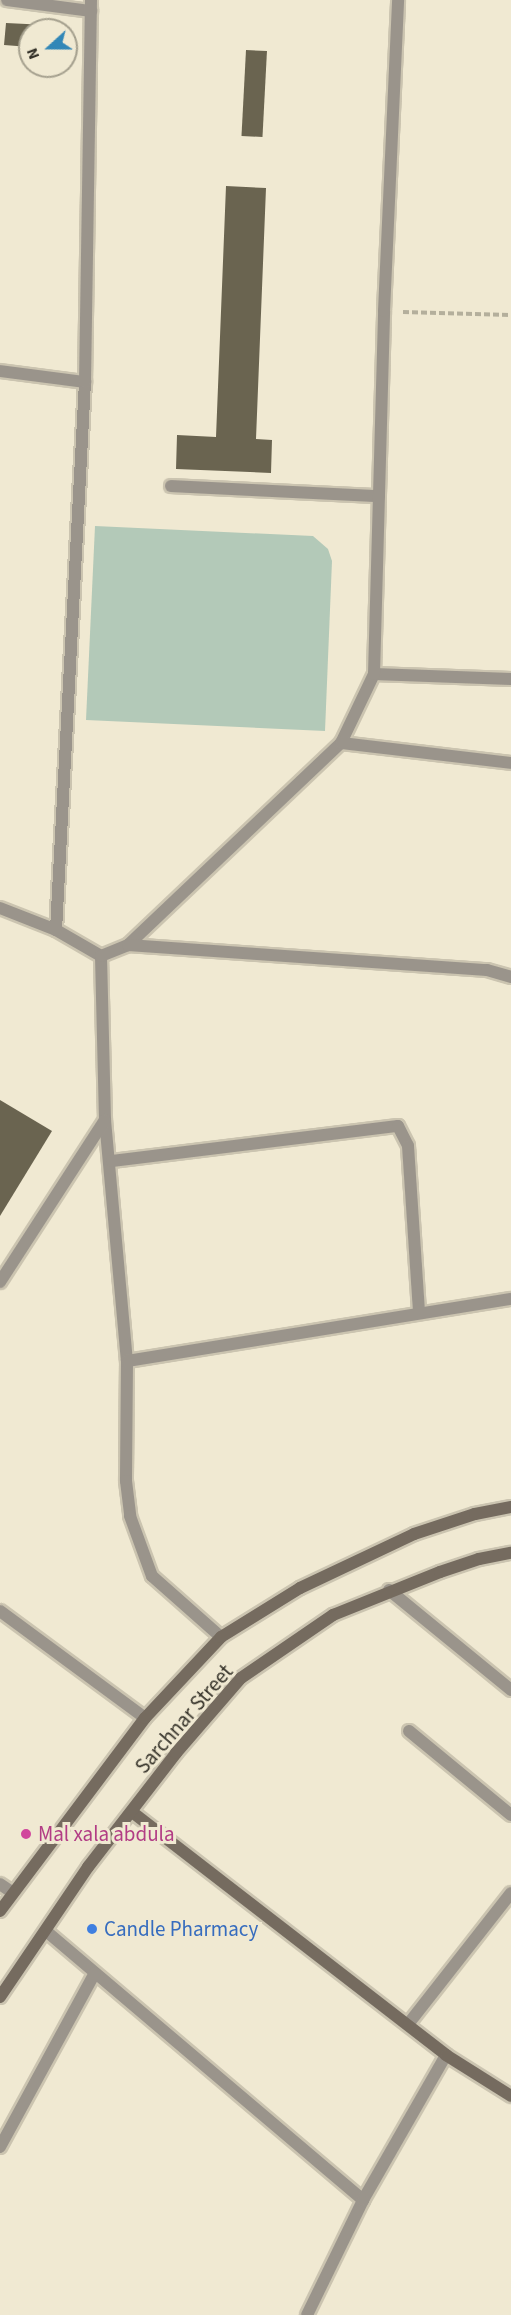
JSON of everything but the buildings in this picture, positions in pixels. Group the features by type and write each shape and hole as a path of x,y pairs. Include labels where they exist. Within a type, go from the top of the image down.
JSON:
{"street":[{"path":"7,0 91,6 85,382 56,930"},
{"path":"101,956 128,945 341,743 374,674 384,311 398,0"},
{"path":"0,370 85,382"},
{"path":"171,486 379,496"},
{"path":"374,674 511,679"},
{"path":"341,743 511,763"},
{"path":"0,908 56,930 101,956"},
{"path":"128,945 486,970 511,977"},
{"path":"101,956 105,1120 112,1161 127,1360 126,1481 130,1516 139,1548 152,1576 221,1637"},
{"path":"0,1282 105,1120"},
{"path":"112,1161 398,1126 408,1146 419,1312"},
{"path":"127,1360 511,1299"},
{"name":"Sarchnar Street","path":"0,1911 12,1892 145,1718 221,1637 300,1587 414,1534 475,1514 511,1507"},
{"name":"Sarchnar Street","path":"0,1997 88,1868 176,1753 241,1678 333,1615 389,1590 478,1559 511,1553"},
{"path":"389,1590 511,1690"},
{"path":"0,1611 145,1718"},
{"path":"409,1731 511,1815"},
{"path":"132,1812 409,2023 446,2055 511,2096"},
{"path":"0,1884 12,1892"},
{"path":"409,2023 511,1893"},
{"path":"46,1931 363,2200"},
{"path":"0,2147 95,1972"},
{"path":"307,2315 363,2200 446,2055"}],"path":[{"path":"384,311 511,315"}],"green space":[{"path":"95,526 313,536 328,549 332,561 325,731 86,720"}],"place":[{"name":"Mal xala abdula","path":"26,1834"},
{"name":"Candle Pharmacy","path":"92,1929"}]}
